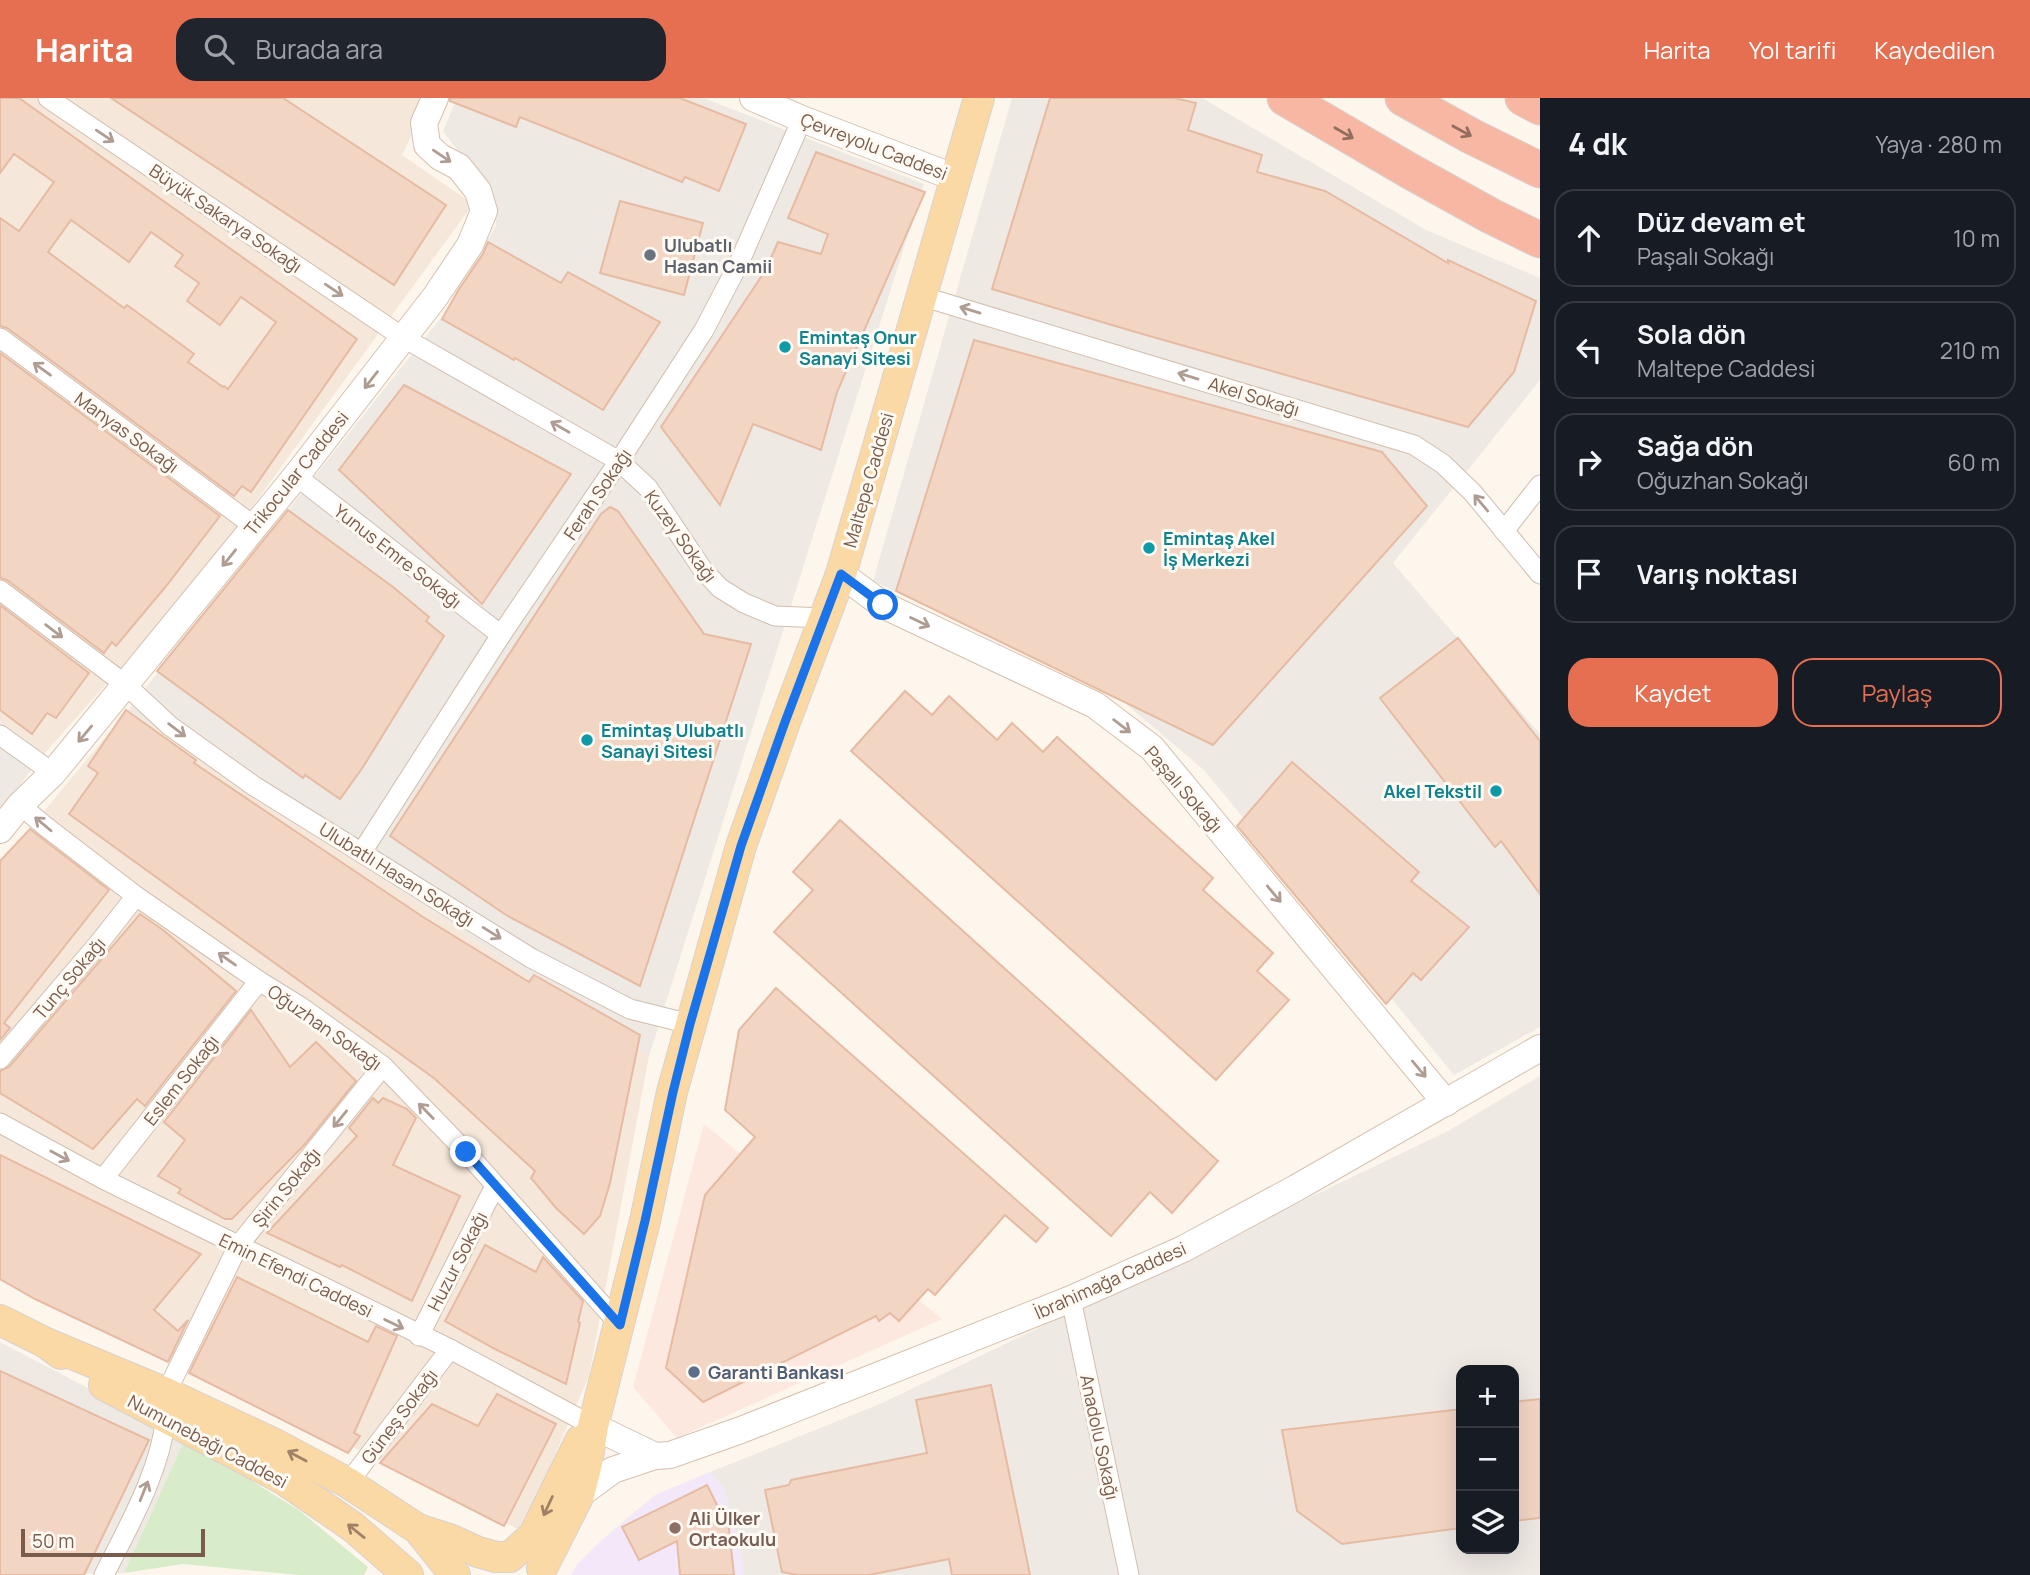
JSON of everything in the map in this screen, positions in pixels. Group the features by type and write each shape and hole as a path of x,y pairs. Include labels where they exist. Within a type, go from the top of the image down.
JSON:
{"highway":[{"path":"1285,98 1408,170 1540,240"},
{"path":"1403,98 1537,169"}],"main road":[{"name":"Maltepe Caddesi","path":"540,1572 579,1495 593,1426 620,1325 690,1024 741,846 841,574 979,98"},
{"name":"Numunebağı Caddesi","path":"0,1320 47,1343 82,1372 166,1406 207,1438 283,1479 353,1527 408,1575"},
{"path":"166,1406 275,1444 348,1483 418,1529 496,1557 510,1557 534,1535 577,1444 593,1426"},
{"path":"418,1529 455,1575"}],"street":[{"name":"Büyük Sakarya Sokağı","path":"48,98 404,338"},
{"name":"Trikocular Caddesi","path":"0,830 20,804 53,774 296,476 435,297 470,245 484,211 478,191 459,167 440,157 427,145 424,123 435,98"},
{"name":"Çevreyolu Caddesi","path":"753,98 956,178"},
{"name":"Ferah Sokağı","path":"362,852 501,635 704,330 739,263 802,119"},
{"name":"Akel Sokağı","path":"921,296 1414,445 1443,464 1473,493 1540,574"},
{"name":"Manyas Sokağı","path":"0,338 254,526"},
{"name":"Kuzey Sokağı","path":"404,338 619,461 648,488 703,570 720,588 744,603 775,616 825,618"},
{"name":"Yunus Emre Sokağı","path":"296,476 501,635"},
{"path":"1504,531 1540,485"},
{"name":"Paşalı Sokağı","path":"841,574 883,605 1095,705 1152,748 1446,1103"},
{"name":"Ulubatlı Hasan Sokağı","path":"0,590 126,685 170,726 254,786 531,958 630,1009 690,1024"},
{"path":"0,734 53,774"},
{"name":"Oğuzhan Sokağı","path":"20,804 136,896 258,981 301,1007 383,1066 466,1152 620,1325"},
{"name":"Tunç Sokağı","path":"0,1059 136,896"},
{"name":"Eslem Sokağı","path":"103,1179 258,981"},
{"name":"İbrahimağa Caddesi","path":"579,1495 613,1470 655,1456 670,1455 741,1430 1071,1298 1183,1249 1296,1188 1540,1048"},
{"name":"Şirin Sokağı","path":"104,1575 134,1515 155,1464 162,1444 166,1406 239,1246 383,1066"},
{"name":"Emin Efendi Caddesi","path":"0,1123 103,1179 450,1349 593,1426"},
{"name":"Huzur Sokağı","path":"419,1336 495,1186"},
{"name":"Anadolu Sokağı","path":"1071,1298 1129,1575"},
{"name":"Güneş Sokağı","path":"348,1483 450,1349"},
{"path":"593,1426 655,1456"}],"shaded area":[{"path":"0,98 429,98 402,155 473,204 201,577 45,753 0,721"},
{"path":"457,98 704,98 924,184 649,1056 128,710 445,313 496,226 493,197 443,131"},
{"path":"1012,98 1202,98 1426,230 1540,278 1540,380 1393,563 1540,734 1540,1027 1454,1075 1204,770 1112,692 873,581"},
{"path":"128,710 649,1056 589,1376 522,1531 0,1271 0,864"},
{"path":"0,721 45,753 0,810"},
{"path":"1540,1076 1540,1575 743,1575 743,1563 724,1489 710,1472 880,1404 1448,1131"},
{"path":"704,1124 942,1319 677,1438 633,1387"},
{"path":"0,1342 185,1439 124,1573 0,1575"},
{"name":"Ali Ülker Ortaokulu","path":"710,1472 724,1489 743,1563 743,1575 571,1575 578,1563 604,1538 655,1495"}],"green space":[{"path":"185,1439 300,1511 368,1567 364,1575 299,1575 183,1564 124,1573"}],"building":[{"path":"0,98 19,98 357,339 251,492 242,486 234,496 7,328 0,326 0,218 19,231 54,182 14,154 0,173","holes":["71,220 129,262 151,232 183,255 175,266 199,283 187,301 220,325 241,297 276,322 228,389 188,362 194,354 127,305 124,308 48,252"]},
{"path":"111,98 283,98 446,205 394,285"},
{"path":"450,98 680,98 746,124 719,191 685,177 682,182 520,117 516,127 450,101"},
{"path":"1050,98 1174,98 1196,103 1188,130 1262,155 1257,172 1325,191 1448,263 1448,260 1536,301 1514,372 1468,427 992,289"},
{"name":"Emintaş Onur Sanayi Sitesi","path":"816,152 925,192 837,392 821,450 753,424 720,505 661,427 765,271 778,242 821,254 828,234 788,218"},
{"name":"Ulubatlı Hasan Camii","path":"620,201 703,223 684,295 600,273"},
{"path":"488,242 561,283 568,272 660,322 603,410 442,319"},
{"name":"Emintaş Akel İş Merkezi","path":"974,340 1382,452 1427,506 1213,745 896,591"},
{"path":"0,353 220,516 116,646 112,642 104,653 7,580 0,578"},
{"path":"404,385 571,474 482,604 339,470"},
{"name":"Emintaş Ulubatlı Sanayi Sitesi","path":"610,507 618,511 704,634 751,644 640,986 506,915 390,836 601,514"},
{"path":"288,510 393,587 429,617 426,621 444,636 363,767 340,799 305,775 303,778 157,671"},
{"path":"0,605 89,673 56,718 47,713 32,734 0,710"},
{"name":"Akel Tekstil","path":"1458,638 1540,741 1540,894 1501,841 1495,847 1380,698"},
{"path":"905,691 932,715 949,696 997,740 1012,723 1043,752 1057,737 1213,878 1203,890 1273,953 1257,971 1289,1000 1216,1080 851,751"},
{"path":"126,710 196,760 194,763 423,917 529,982 534,975 640,1035 610,1183 600,1216 584,1234 556,1208 531,1178 535,1171 435,1079 69,814 98,773 88,766"},
{"path":"1292,762 1419,872 1411,881 1469,927 1421,980 1413,973 1386,1004 1237,826"},
{"path":"840,820 1218,1161 1172,1213 1150,1192 1111,1236 774,932 813,890 793,872"},
{"path":"30,829 109,890 4,1023 10,1028 0,1040 0,861"},
{"path":"140,914 236,991 145,1106 137,1099 93,1149 0,1093 0,1071 9,1067"},
{"path":"776,988 1048,1228 1036,1242 1005,1215 935,1295 928,1289 899,1321 890,1313 879,1321 876,1316 703,1402 666,1368 705,1195 755,1137 725,1110 739,1030"},
{"path":"251,1010 290,1067 316,1042 356,1081 306,1143 232,1219 225,1219 178,1193 181,1189 158,1176 185,1140 164,1122"},
{"path":"373,1098 378,1103 383,1098 407,1109 416,1118 393,1165 460,1196 412,1301 342,1265 340,1267 267,1233 357,1136 349,1128"},
{"path":"0,1155 201,1254 154,1310 178,1331 188,1320 168,1362 35,1299 0,1279"},
{"path":"485,1245 536,1272 543,1257 583,1301 566,1384 445,1321"},
{"path":"237,1277 368,1342 376,1326 397,1336 354,1433 360,1436 348,1453 189,1373"},
{"path":"0,1371 149,1440 84,1575 0,1575"},
{"path":"991,1385 1030,1575 952,1575 949,1559 869,1575 797,1575 782,1572 765,1490 789,1485 791,1480 927,1453 916,1400"},
{"path":"497,1394 556,1424 504,1526 380,1463 432,1404 478,1426"},
{"path":"1540,1399 1540,1518 1519,1520 1519,1428 1519,1401"},
{"path":"1456,1410 1456,1529 1342,1544 1297,1511 1282,1430"},
{"path":"707,1485 729,1529 734,1575 680,1575 677,1541 639,1560 622,1527"}],"place":[{"name":"Ulubatlı Hasan Camii","path":"650,255"},
{"name":"Emintaş Onur Sanayi Sitesi","path":"785,347"},
{"name":"Emintaş Akel İş Merkezi","path":"1149,548"},
{"name":"Emintaş Ulubatlı Sanayi Sitesi","path":"587,740"},
{"name":"Akel Tekstil","path":"1496,791"},
{"name":"Garanti Bankası","path":"694,1372"},
{"name":"Ali Ülker Ortaokulu","path":"675,1528"}],"route":[{"path":"466,1152 620,1325 690,1024 741,846 841,574 883,605"}]}
